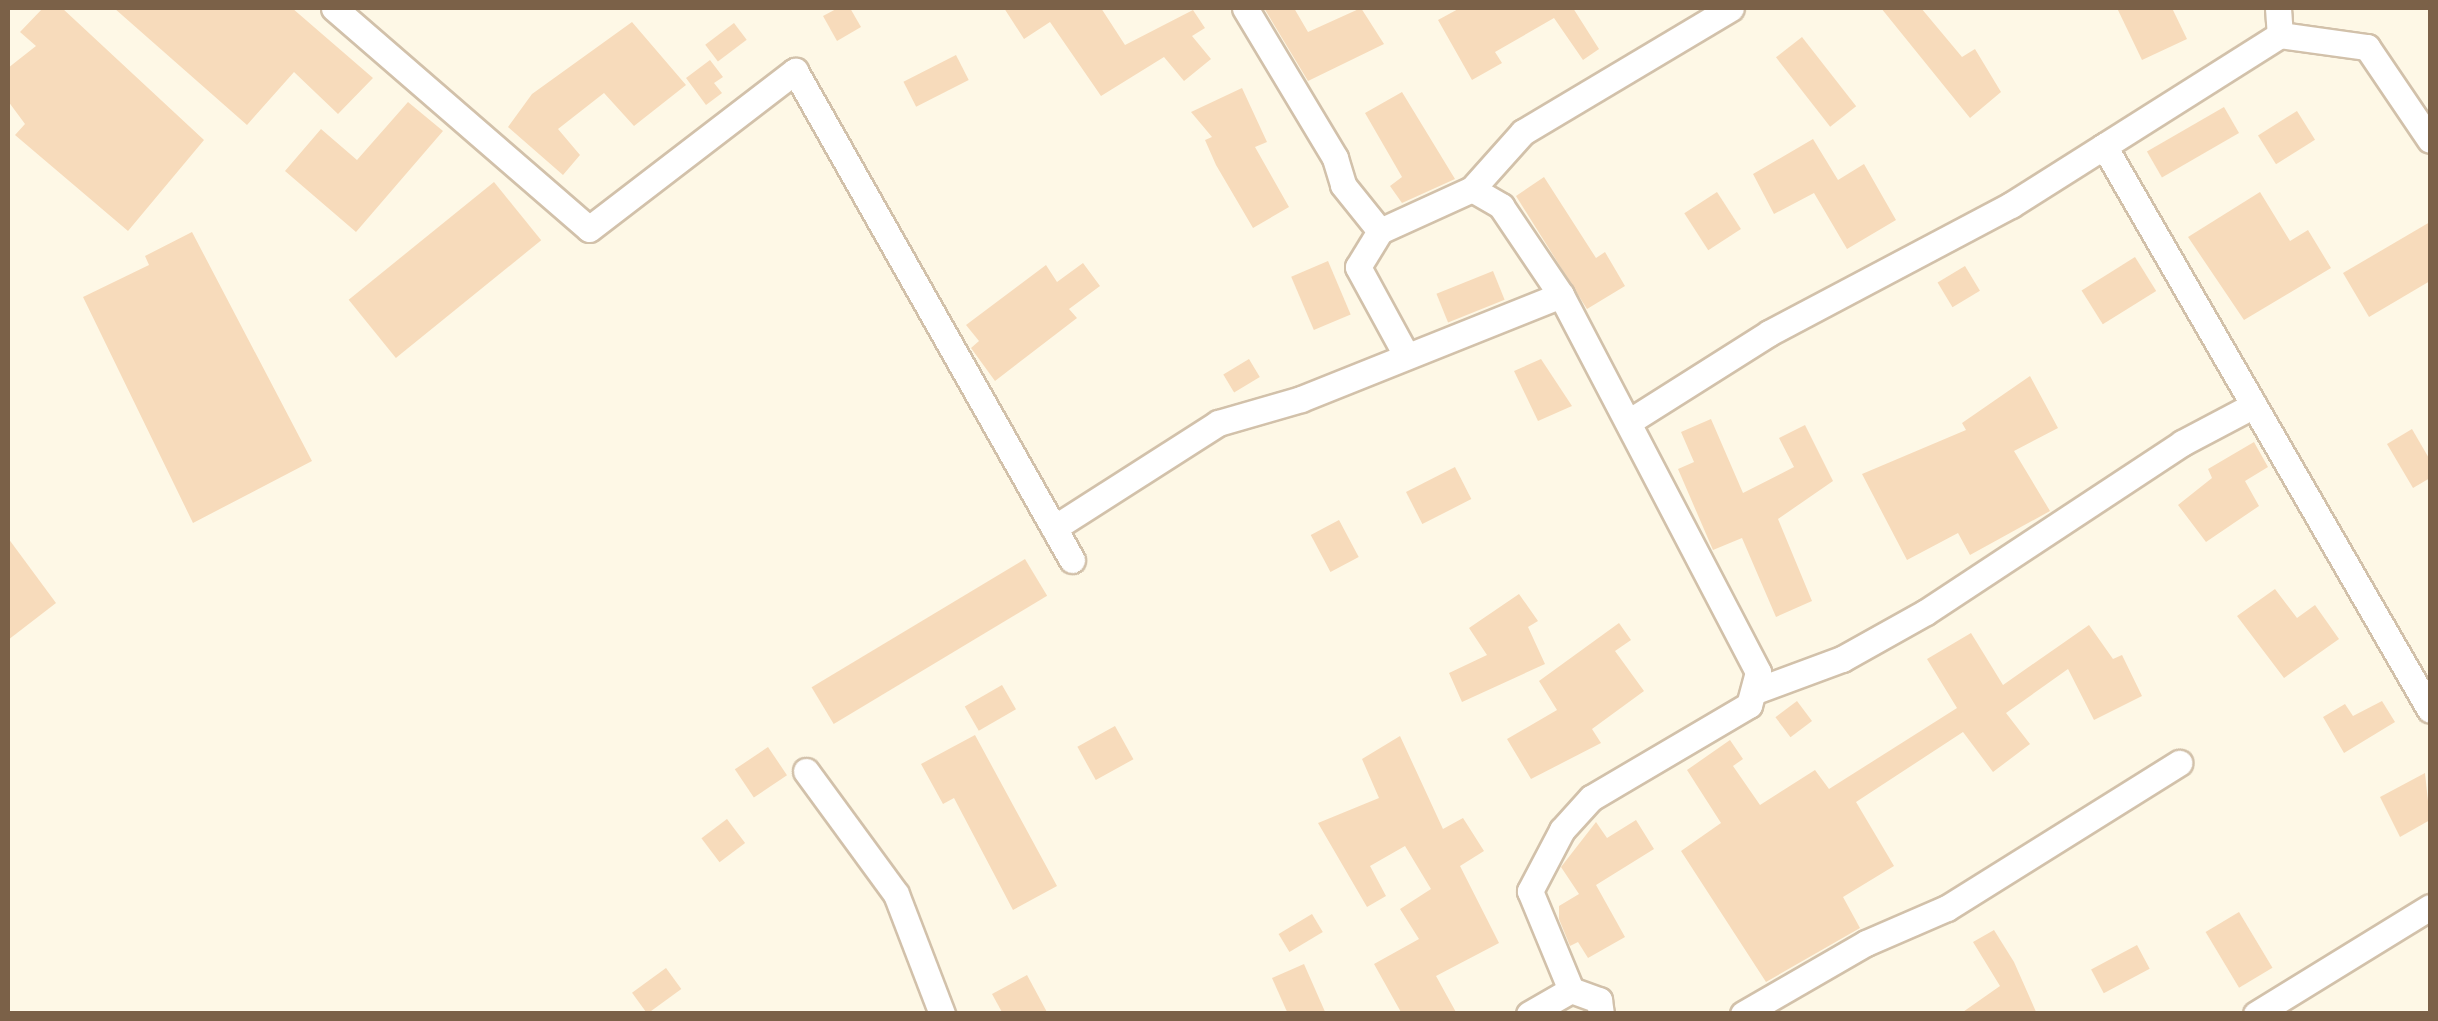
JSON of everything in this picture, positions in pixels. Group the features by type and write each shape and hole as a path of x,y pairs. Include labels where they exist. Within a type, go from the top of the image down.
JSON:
{"street":[{"path":"334,8 589,229 794,71 1072,560"},
{"path":"1244,8 1327,144 1343,185 1380,231"},
{"path":"1406,355 1358,266 1380,231 1472,189 1524,132 1731,8"},
{"path":"2278,8 2280,35"},
{"path":"1630,421 1769,333 2011,205 2280,35 2367,47 2424,111 2430,140"},
{"path":"2104,146 2430,710"},
{"path":"1472,189 1501,206 1561,294 1751,653 1758,690"},
{"path":"1054,528 1218,423 1301,400 1561,294"},
{"path":"1601,1014 1599,1000 1571,990 1530,891 1562,830 1591,798 1749,705 1758,690 1842,659 1926,612 2182,443 2254,405"},
{"path":"1743,1014 1866,943 1947,908 2179,763"},
{"path":"806,771 896,894 942,1014"},
{"path":"2256,1014 2430,908"},
{"path":"1528,1014 1571,990"}],"building":[{"path":"43,8 62,8 204,140 128,231 15,135 25,124 8,101 8,68 36,46 20,32"},
{"path":"114,8 292,8 373,78 338,114 294,72 247,125"},
{"path":"838,8 850,8 861,27 837,41 823,16"},
{"path":"1004,8 1101,8 1125,45 1193,10 1205,28 1192,36 1211,59 1184,81 1164,57 1101,96 1050,22 1024,39"},
{"path":"1264,8 1294,8 1308,32 1361,8 1384,44 1308,81"},
{"path":"1460,8 1573,8 1599,49 1583,60 1554,18 1495,52 1502,63 1472,80 1438,20"},
{"path":"1881,8 1921,8 1962,57 1975,49 2001,92 1970,118"},
{"path":"2117,8 2172,8 2187,39 2142,60"},
{"path":"632,22 686,85 634,126 604,93 558,129 580,155 563,175 508,127 532,94"},
{"path":"734,23 747,40 718,61 705,45"},
{"path":"1802,37 1856,106 1830,127 1776,57"},
{"path":"956,55 969,80 916,107 903,82"},
{"path":"710,60 723,77 714,83 722,93 706,105 686,78"},
{"path":"1242,88 1267,142 1255,147 1289,207 1253,228 1216,165 1205,140 1212,137 1191,112"},
{"path":"1402,92 1455,179 1402,203 1390,186 1402,177 1365,113"},
{"path":"408,102 443,131 356,232 285,171 321,129 357,160"},
{"path":"2224,107 2239,133 2162,177 2147,152"},
{"path":"2297,111 2315,140 2276,164 2258,135"},
{"path":"1813,139 1838,180 1864,164 1896,220 1847,249 1814,193 1774,214 1753,174"},
{"path":"1544,177 1596,258 1605,252 1625,286 1587,309 1516,196"},
{"path":"494,182 541,240 396,358 349,300"},
{"path":"1717,192 1741,229 1708,250 1684,213"},
{"path":"2260,192 2290,241 2308,230 2331,268 2244,320 2188,237"},
{"path":"2430,222 2430,281 2369,317 2343,273"},
{"path":"192,232 312,461 193,523 83,297 149,265 145,256"},
{"path":"2135,257 2156,291 2103,324 2082,290"},
{"path":"1328,261 1351,314 1314,330 1291,277"},
{"path":"1083,263 1100,286 1069,309 1077,318 995,381 971,348 979,341 966,325 1046,265 1057,282"},
{"path":"1965,266 1980,291 1953,307 1938,282"},
{"path":"1493,271 1505,300 1448,323 1436,294"},
{"path":"1249,359 1260,377 1234,392 1223,374"},
{"path":"1541,359 1572,406 1538,421 1514,371"},
{"path":"2030,376 2058,428 2014,451 2050,511 1970,555 1958,533 1907,560 1862,474 1966,430 1962,423"},
{"path":"1711,419 1743,493 1794,467 1779,438 1805,425 1833,481 1778,519 1812,601 1776,617 1742,538 1713,550 1678,469 1694,462 1681,432"},
{"path":"2412,429 2430,460 2430,478 2413,488 2387,444"},
{"path":"2254,442 2268,467 2245,481 2259,506 2206,542 2178,505 2212,478 2208,469"},
{"path":"1455,467 1471,499 1422,524 1406,492"},
{"path":"1339,520 1359,557 1330,572 1311,535"},
{"path":"8,538 56,603 8,640"},
{"path":"1025,559 1047,596 834,724 812,687"},
{"path":"2275,589 2297,618 2315,605 2339,639 2284,678 2237,616"},
{"path":"1519,594 1538,621 1528,627 1545,664 1462,702 1449,673 1487,655 1469,628"},
{"path":"1619,623 1631,640 1615,651 1644,691 1592,729 1601,743 1531,779 1507,739 1557,710 1539,681"},
{"path":"2089,625 2113,659 2122,655 2142,696 2094,720 2068,669 2006,713 2030,744 1993,772 1963,732 1856,802 1894,866 1843,897 1860,928 1766,982 1681,851 1721,823 1687,770 1730,740 1743,759 1733,766 1760,805 1815,770 1829,789 1957,708 1927,659 1971,633 2003,685"},
{"path":"1002,685 1016,709 979,731 965,706"},
{"path":"1797,701 1812,721 1790,737 1775,717"},
{"path":"2382,701 2395,722 2344,753 2323,717 2345,704 2353,716"},
{"path":"1115,726 1133,759 1096,780 1077,747"},
{"path":"975,735 1057,886 1013,910 954,798 943,804 921,764"},
{"path":"1400,736 1443,829 1463,818 1484,851 1460,866 1499,943 1436,976 1457,1014 1402,1014 1374,964 1419,939 1400,909 1431,889 1405,846 1370,866 1386,896 1367,907 1318,823 1379,798 1362,759"},
{"path":"768,747 787,775 754,798 735,769"},
{"path":"2425,773 2430,820 2400,837 2380,797"},
{"path":"727,819 745,843 719,862 701,838"},
{"path":"1636,820 1654,849 1596,885 1625,937 1588,958 1578,942 1570,946 1559,919 1559,906 1579,894 1561,867 1596,822 1607,838"},
{"path":"2239,912 2272,968 2239,988 2206,932"},
{"path":"1312,914 1323,932 1289,952 1279,934"},
{"path":"1994,930 2014,962 2037,1014 1960,1014 2000,986 1973,942"},
{"path":"2137,945 2150,969 2104,993 2091,969"},
{"path":"1304,964 1326,1014 1288,1014 1272,978"},
{"path":"666,968 681,989 647,1014 632,993"},
{"path":"1027,975 1048,1014 1003,1014 992,994"}]}
